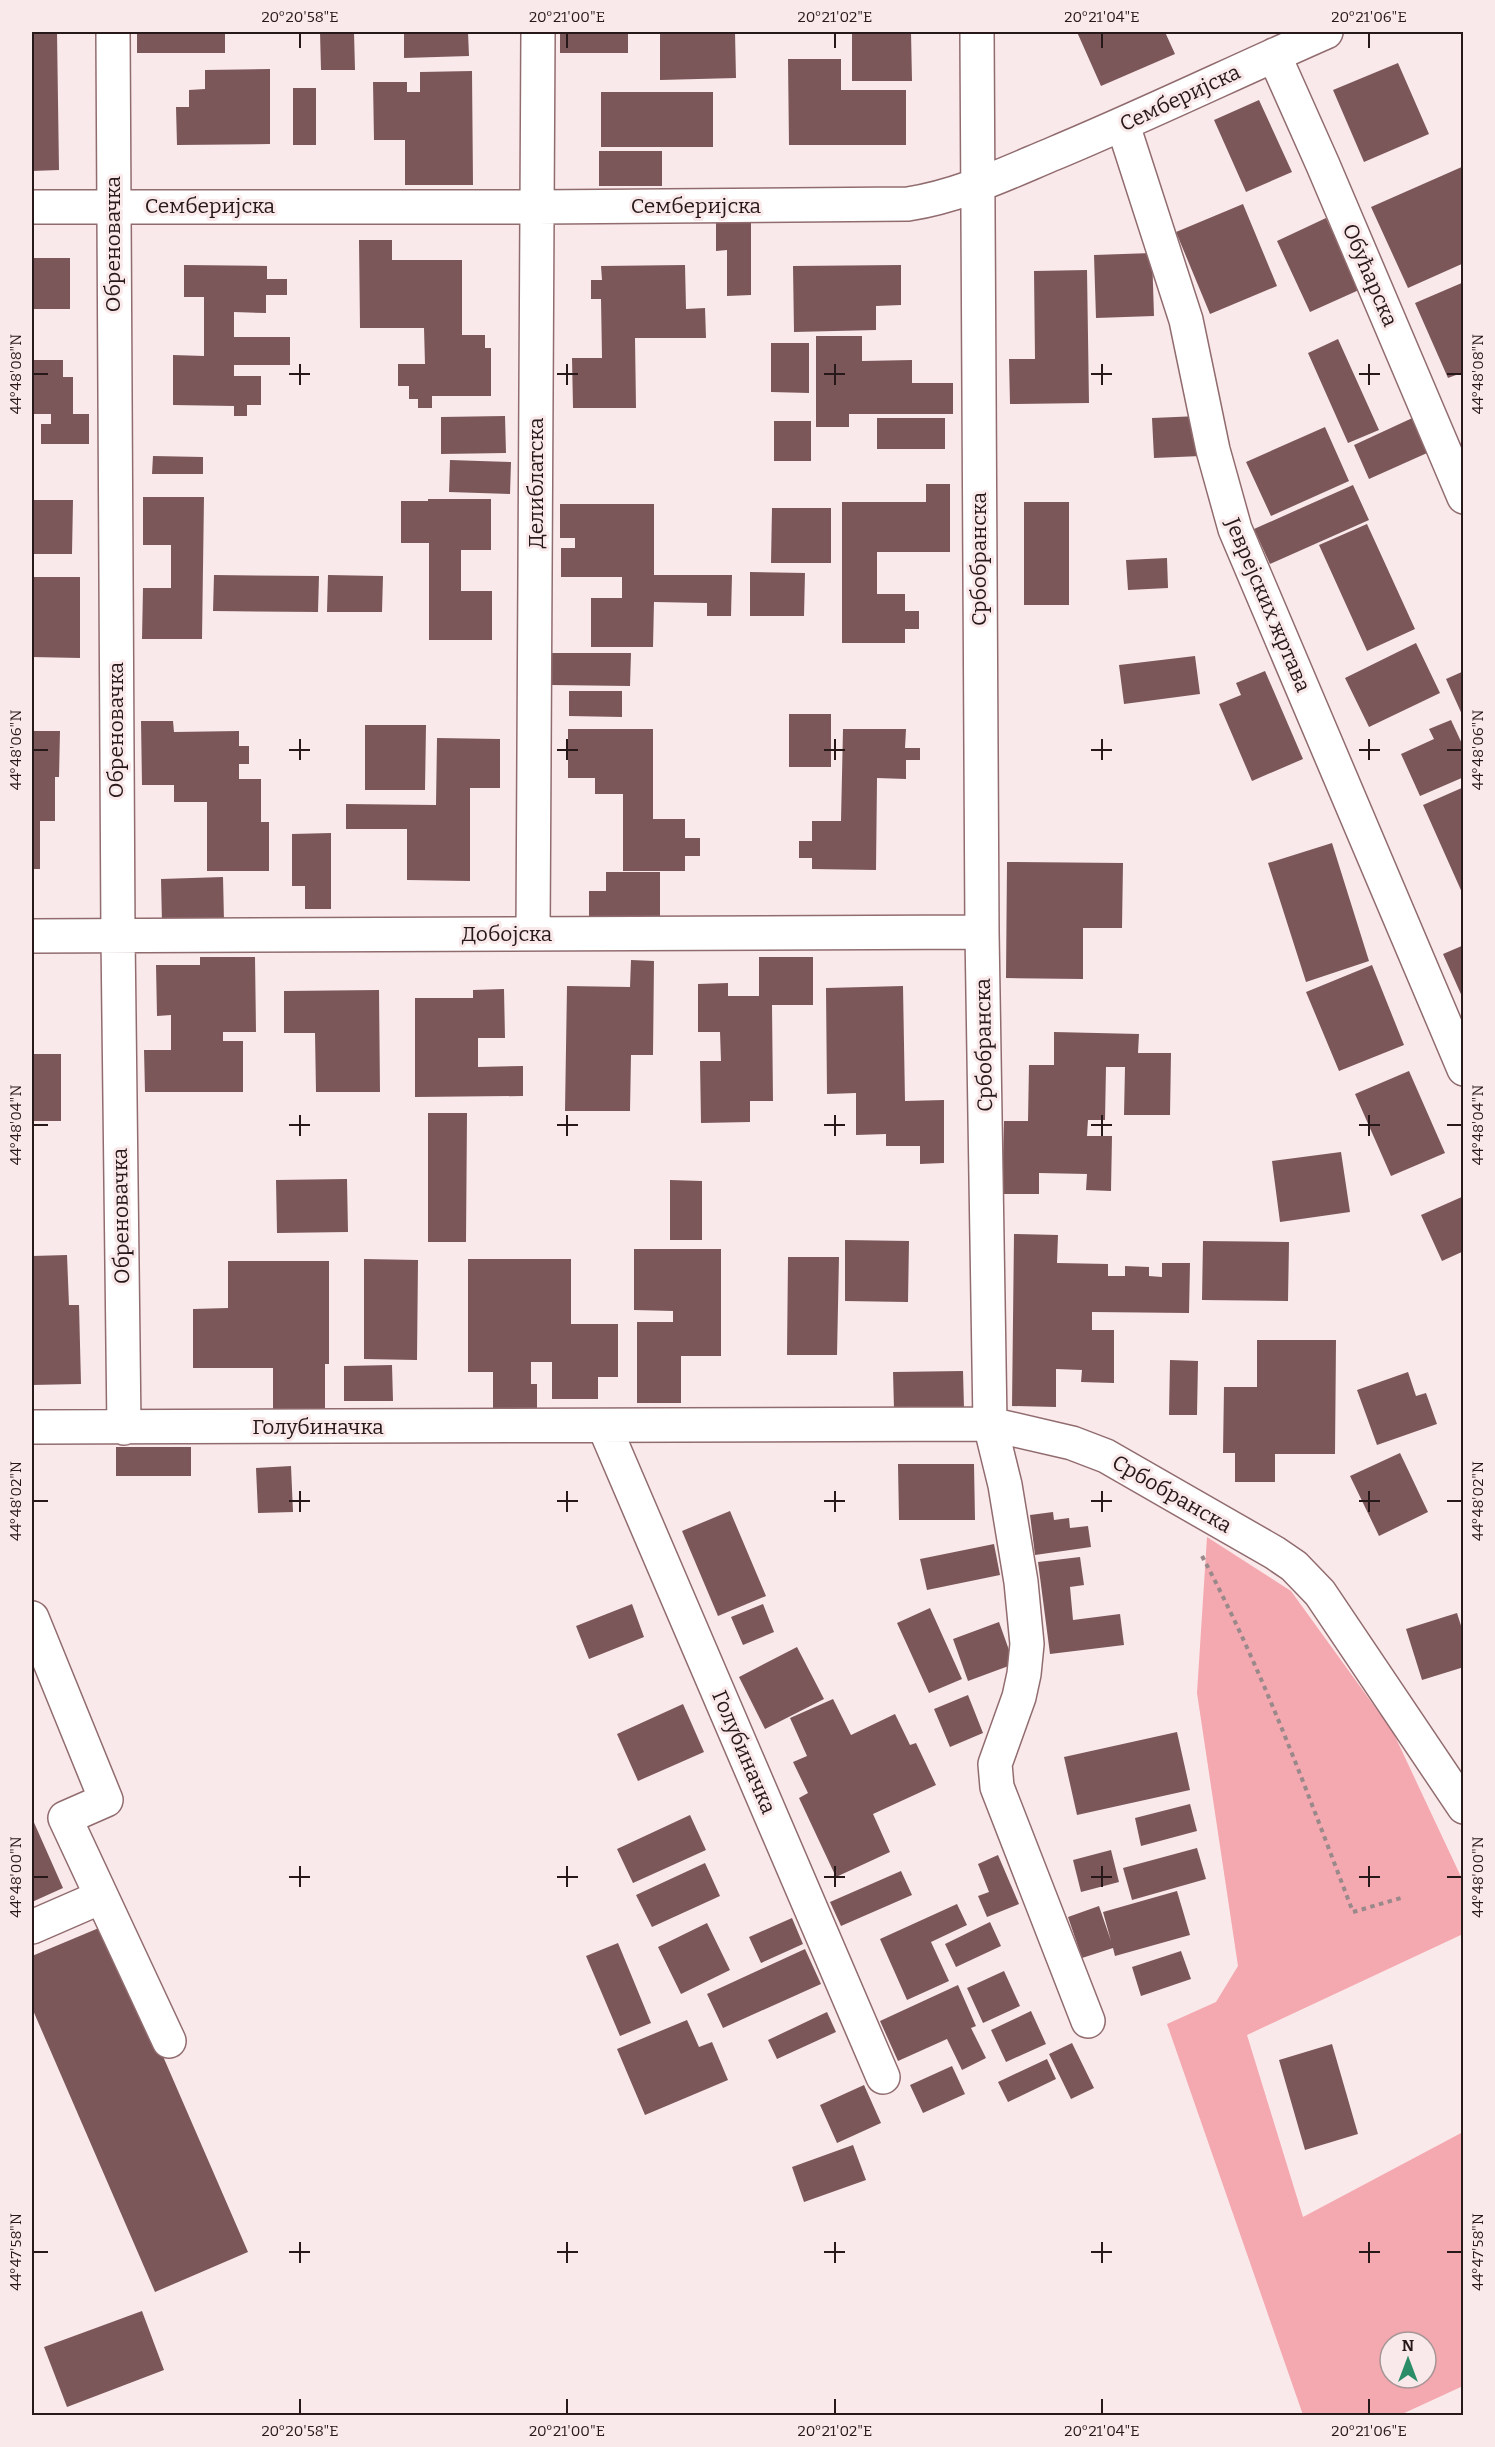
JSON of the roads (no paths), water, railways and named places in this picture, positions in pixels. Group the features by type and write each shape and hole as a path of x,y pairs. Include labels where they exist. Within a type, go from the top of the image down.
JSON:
{"street":[{"name":"Обреновачка","path":"113,32 118,936 124,1428"},
{"name":"Делиблатска","path":"533,934 538,32"},
{"name":"Србобранска","path":"977,32 982,932 990,1424 1072,1443 1106,1456 1294,1566 1320,1593 1464,1807"},
{"name":"Семберијска","path":"32,207 908,204 934,200 977,186 1123,125 1326,32"},
{"name":"Обућарска","path":"1274,55 1328,176 1464,497"},
{"name":"Јеврејских жртава","path":"1123,125 1186,320 1213,450 1235,529 1464,1069"},
{"name":"Добојска","path":"32,936 982,932"},
{"name":"Голубиначка","path":"32,1427 990,1424"},
{"path":"990,1424 1005,1485 1021,1582 1027,1644 1019,1697 994,1764 997,1787 1088,2021"},
{"name":"Голубиначка","path":"604,1426 883,2077"},
{"path":"32,1618 106,1800 65,1818 169,2041"},
{"path":"32,1927 101,1897"}]}
